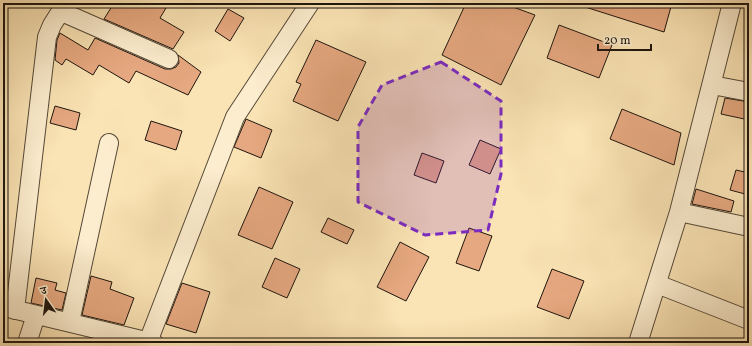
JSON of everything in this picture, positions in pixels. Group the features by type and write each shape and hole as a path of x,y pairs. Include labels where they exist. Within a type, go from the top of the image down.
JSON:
{"street":[{"path":"169,58 64,8 52,25 47,37 9,309 151,342 235,116 310,3"},
{"path":"638,343 679,212 732,3"},
{"path":"712,85 749,92"},
{"path":"70,322 109,143"},
{"path":"679,212 749,227"},
{"path":"657,284 749,320"},
{"path":"27,343 36,315"}],"highlighted area":[{"path":"441,62 501,101 501,174 488,230 425,235 358,202 358,127 382,85"}],"building":[{"path":"114,3 169,3 160,18 184,32 173,49 104,19"},
{"path":"466,3 502,3 535,15 501,85 442,55"},
{"path":"583,3 672,3 664,32 582,6"},
{"path":"228,9 244,18 230,41 215,31"},
{"path":"559,25 612,45 599,78 547,58"},
{"path":"60,33 88,50 95,38 165,69 176,67 179,63 178,55 201,72 188,95 136,71 129,83 99,65 93,75 66,59 62,65 55,60 57,40"},
{"path":"316,40 366,62 338,121 293,101 301,84 296,82"},
{"path":"725,98 749,102 749,120 721,114"},
{"path":"55,106 80,113 76,130 50,123"},
{"path":"622,109 681,133 674,165 610,139"},
{"path":"246,119 272,130 261,158 234,147"},
{"path":"151,121 182,131 176,150 145,140"},
{"path":"480,140 501,149 490,174 469,165"},
{"path":"422,153 444,161 436,183 414,175"},
{"path":"736,170 749,173 749,195 730,190"},
{"path":"259,187 293,202 272,249 238,235"},
{"path":"696,189 734,201 731,212 692,204"},
{"path":"328,218 354,230 347,244 321,232"},
{"path":"469,228 492,236 479,271 456,263"},
{"path":"400,242 429,257 406,301 377,287"},
{"path":"275,258 300,269 287,298 262,287"},
{"path":"552,269 584,281 569,319 537,307"},
{"path":"91,276 112,282 110,289 134,298 124,325 82,315"},
{"path":"36,278 57,283 55,290 66,293 62,310 31,303"},
{"path":"182,283 210,292 196,333 166,324"}]}
